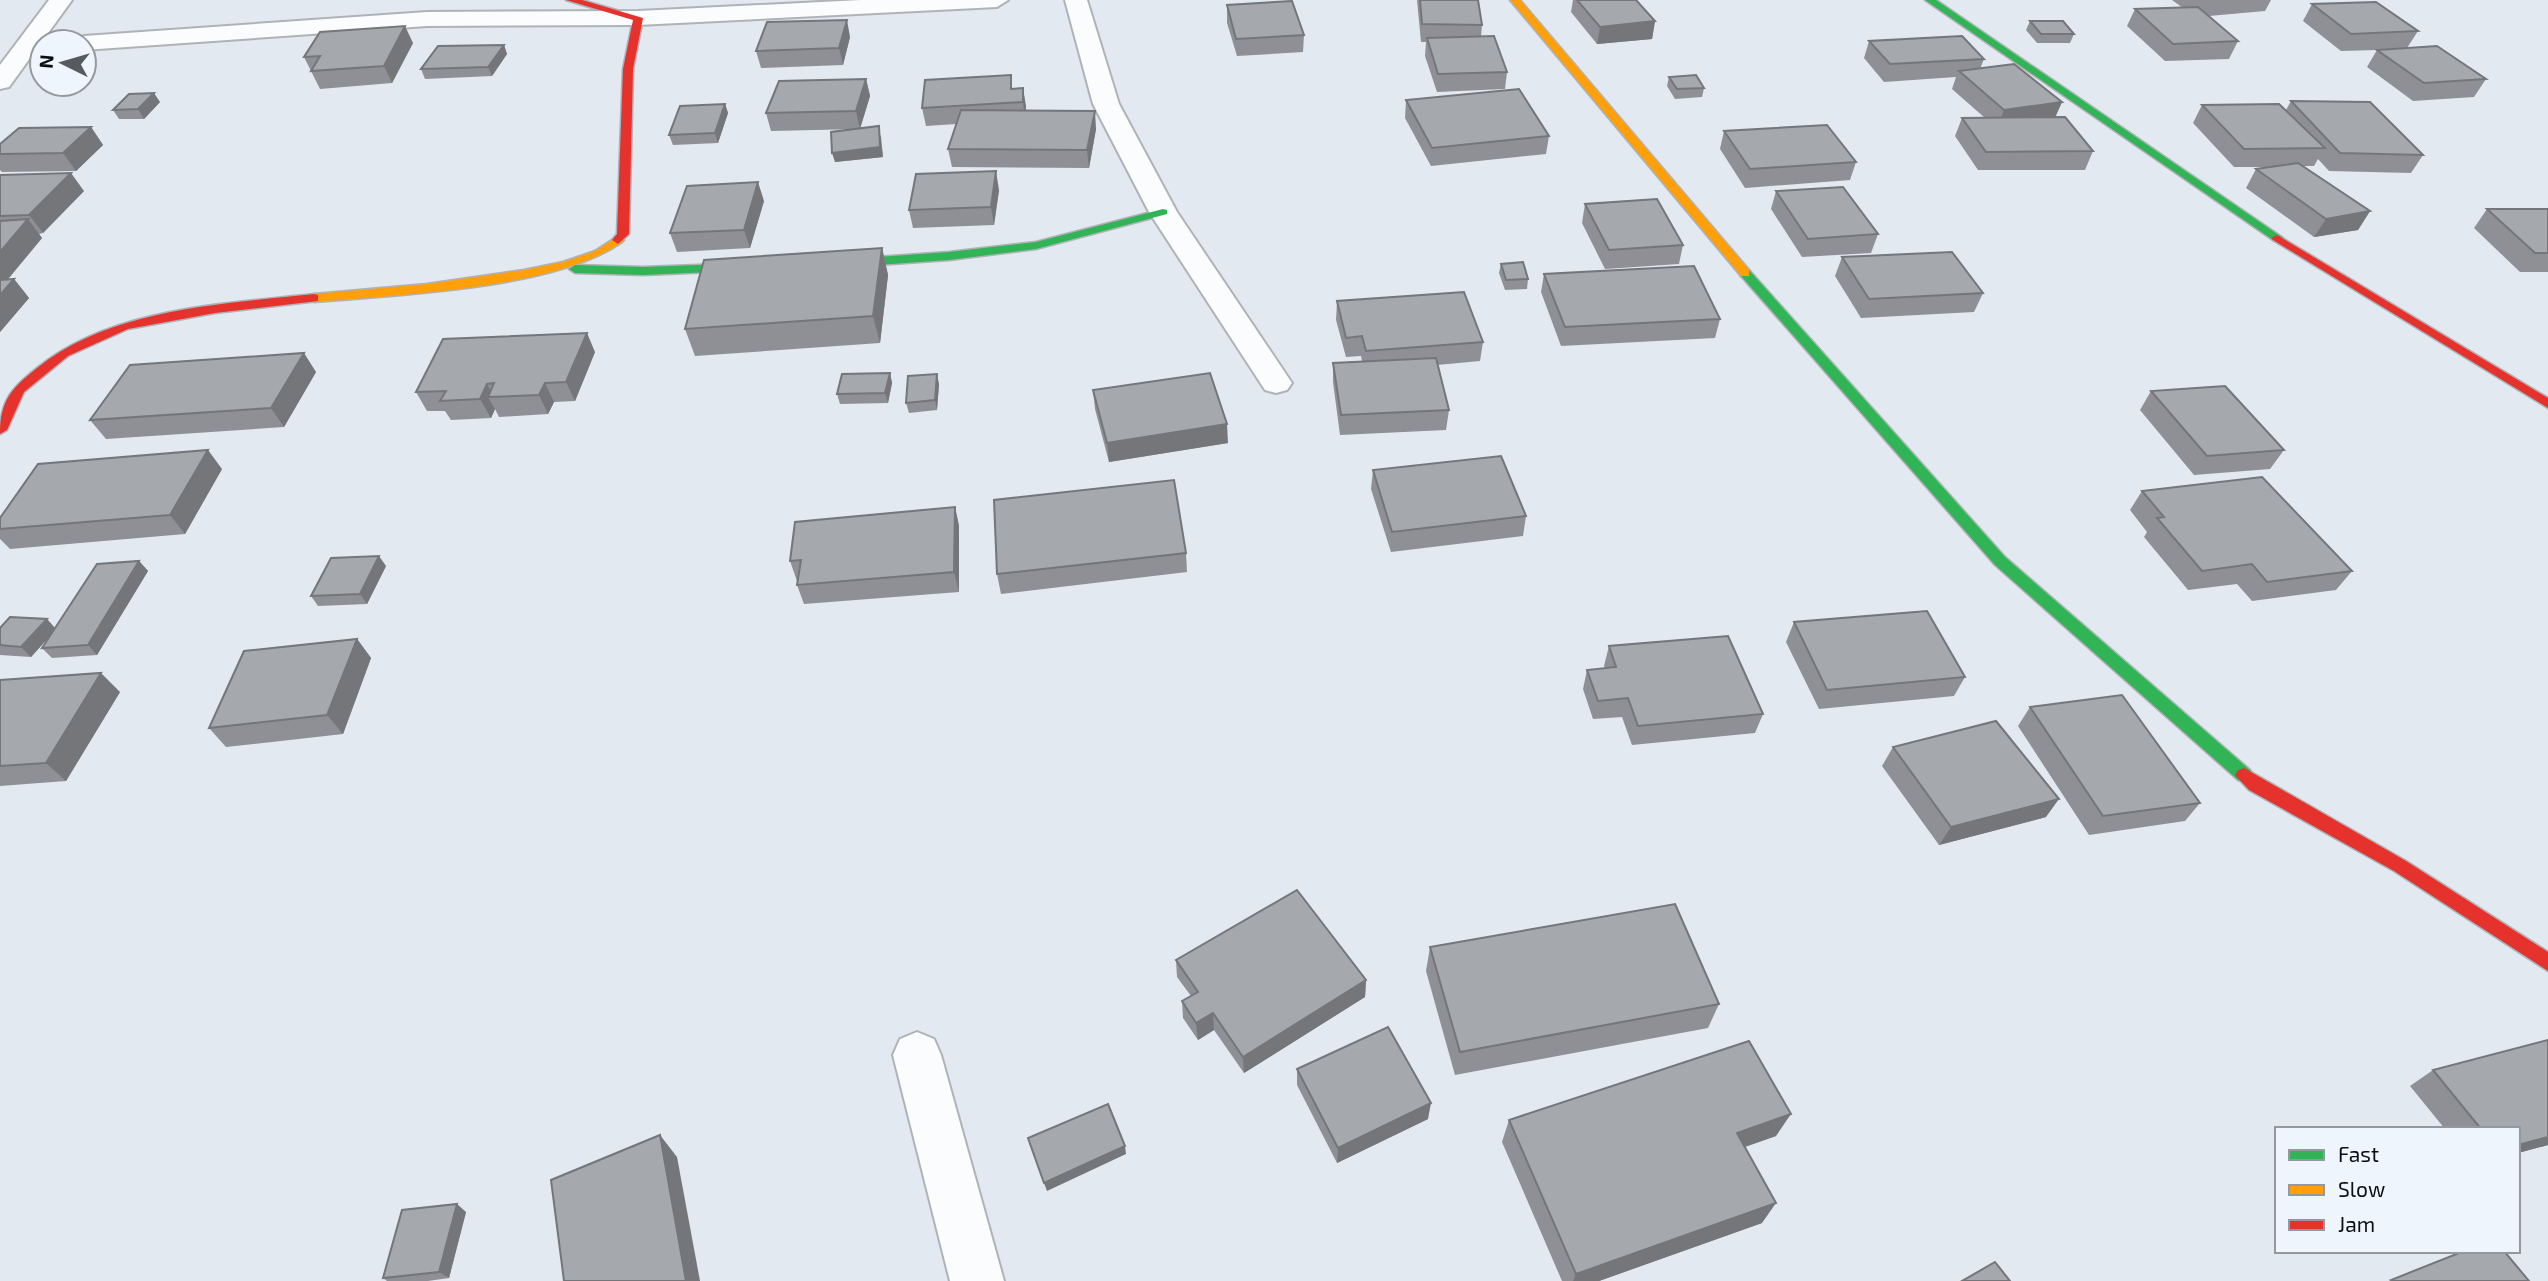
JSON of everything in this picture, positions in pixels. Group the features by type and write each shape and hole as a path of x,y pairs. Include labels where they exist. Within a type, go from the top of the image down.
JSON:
{"street":[{"path":"45,28 61,0"},
{"path":"571,0 638,18"},
{"path":"98,42 167,35 265,32 428,10 638,18 997,0"},
{"path":"1076,0 1106,104 1163,212 1276,383"},
{"path":"1516,0 1797,335 2000,561 2255,786 2400,866 2548,962"},
{"path":"1930,0 2236,213 2548,404"},
{"path":"0,430 18,390 63,353 125,326 215,309 459,283 549,268 593,257 614,246 623,234 628,69 638,18"},
{"path":"0,82 28,55"},
{"path":"816,264 985,252 1067,239 1128,219 1163,212"},
{"path":"549,268 643,271 764,267"},
{"path":"917,1055 978,1281"}],"building":[{"path":"1420,0 1478,0 1482,25 1422,24"},
{"path":"1577,0 1636,0 1655,21 1600,27"},
{"path":"1292,1 1304,35 1236,39 1227,5"},
{"path":"2376,2 2418,31 2351,34 2312,4"},
{"path":"2198,7 2238,41 2173,44 2135,9"},
{"path":"847,20 839,48 756,51 767,22"},
{"path":"2030,21 2063,21 2074,34 2041,34"},
{"path":"405,26 384,66 311,71 320,56 304,57 320,32"},
{"path":"1494,36 1507,72 1438,74 1427,38"},
{"path":"1962,36 1984,59 1890,64 1869,41"},
{"path":"504,45 488,67 421,69 438,46"},
{"path":"2437,46 2486,79 2424,83 2377,50"},
{"path":"2014,64 2062,102 2004,110 1959,71"},
{"path":"1011,75 1011,89 1023,88 1023,102 922,108 925,80"},
{"path":"1696,75 1704,88 1677,89 1669,77"},
{"path":"866,79 856,111 766,113 779,81"},
{"path":"1519,89 1549,136 1432,148 1406,100"},
{"path":"154,93 138,109 113,110 129,94"},
{"path":"2291,101 2370,102 2423,155 2340,153"},
{"path":"725,104 715,133 669,135 680,106"},
{"path":"2279,104 2325,148 2244,149 2202,105"},
{"path":"961,110 1095,111 1087,150 948,149"},
{"path":"2065,117 2093,151 1986,152 1962,118"},
{"path":"1827,125 1856,162 1750,169 1724,131"},
{"path":"879,126 880,147 832,153 831,132"},
{"path":"91,127 63,153 0,154 0,144 19,128"},
{"path":"2298,163 2370,211 2326,219 2256,169"},
{"path":"996,171 991,207 909,210 916,174"},
{"path":"71,173 29,215 0,216 0,175"},
{"path":"758,182 744,230 670,233 687,186"},
{"path":"1843,187 1878,234 1808,239 1776,191"},
{"path":"1657,199 1683,245 1609,250 1585,204"},
{"path":"2487,209 2548,209 2548,253 2535,253"},
{"path":"28,219 0,252 0,221"},
{"path":"882,248 873,316 685,329 704,260"},
{"path":"1952,252 1983,293 1869,299 1842,257"},
{"path":"1523,262 1528,279 1506,280 1501,264"},
{"path":"1694,266 1720,319 1565,327 1544,274"},
{"path":"14,279 0,295 0,280"},
{"path":"1464,292 1483,342 1366,351 1362,336 1346,338 1337,301"},
{"path":"587,333 566,382 545,383 539,395 488,397 494,383 487,384 480,399 440,401 446,391 416,392 443,339"},
{"path":"304,353 271,408 90,420 130,365"},
{"path":"1436,358 1449,410 1341,415 1333,363"},
{"path":"890,373 885,393 837,394 842,374"},
{"path":"1210,373 1227,424 1107,443 1093,390"},
{"path":"937,374 935,400 906,403 908,376"},
{"path":"2225,386 2284,450 2207,456 2151,391"},
{"path":"208,450 170,515 0,529 0,518 38,464"},
{"path":"1501,456 1526,516 1392,532 1373,470"},
{"path":"2262,477 2352,571 2267,582 2252,564 2202,571 2157,518 2164,517 2142,491"},
{"path":"1174,480 1186,553 997,574 994,500"},
{"path":"955,507 954,572 797,585 801,560 790,561 795,522"},
{"path":"379,556 360,594 311,596 331,558"},
{"path":"139,561 88,645 42,648 97,564"},
{"path":"1927,611 1965,677 1827,690 1794,622"},
{"path":"10,617 47,619 21,647 0,645 0,628"},
{"path":"1728,636 1763,714 1638,726 1628,698 1598,701 1587,670 1616,667 1609,646"},
{"path":"357,639 327,715 209,728 244,651"},
{"path":"101,673 46,763 0,766 0,680"},
{"path":"2122,695 2200,803 2103,816 2030,707"},
{"path":"1996,721 2059,799 1951,827 1893,747"},
{"path":"1297,890 1366,980 1243,1057 1213,1013 1196,1023 1182,1001 1198,992 1176,960"},
{"path":"1675,904 1719,1004 1460,1052 1430,947"},
{"path":"1388,1027 1431,1103 1338,1148 1297,1069"},
{"path":"2548,1040 2548,1137 2520,1144 2520,1127 2479,1127 2433,1070"},
{"path":"1749,1041 1791,1114 1737,1133 1776,1203 1576,1274 1509,1120"},
{"path":"1108,1104 1125,1146 1044,1183 1028,1138"},
{"path":"660,1135 686,1281 564,1281 551,1180"},
{"path":"457,1204 439,1272 383,1278 402,1210"},
{"path":"2459,1253 2506,1253 2529,1281 2393,1281 2391,1280"},
{"path":"1995,1262 2010,1281 1962,1281"}],"traffic: fast":[{"path":"1930,0 2277,238"},
{"path":"834,264 949,256 1036,245 1163,212"},
{"path":"575,269 643,271 753,267"},
{"path":"1745,273 2000,561 2244,775"}],"traffic: slow":[{"path":"1515,0 1745,273"},
{"path":"314,298 524,274 599,253 618,240"}],"traffic: jam":[{"path":"571,0 638,18 628,69 623,234 618,240"},
{"path":"2277,238 2548,404"},
{"path":"0,430 18,390 63,353 125,326 215,309 314,298"},
{"path":"2244,775 2255,785 2400,866 2548,962"}]}
